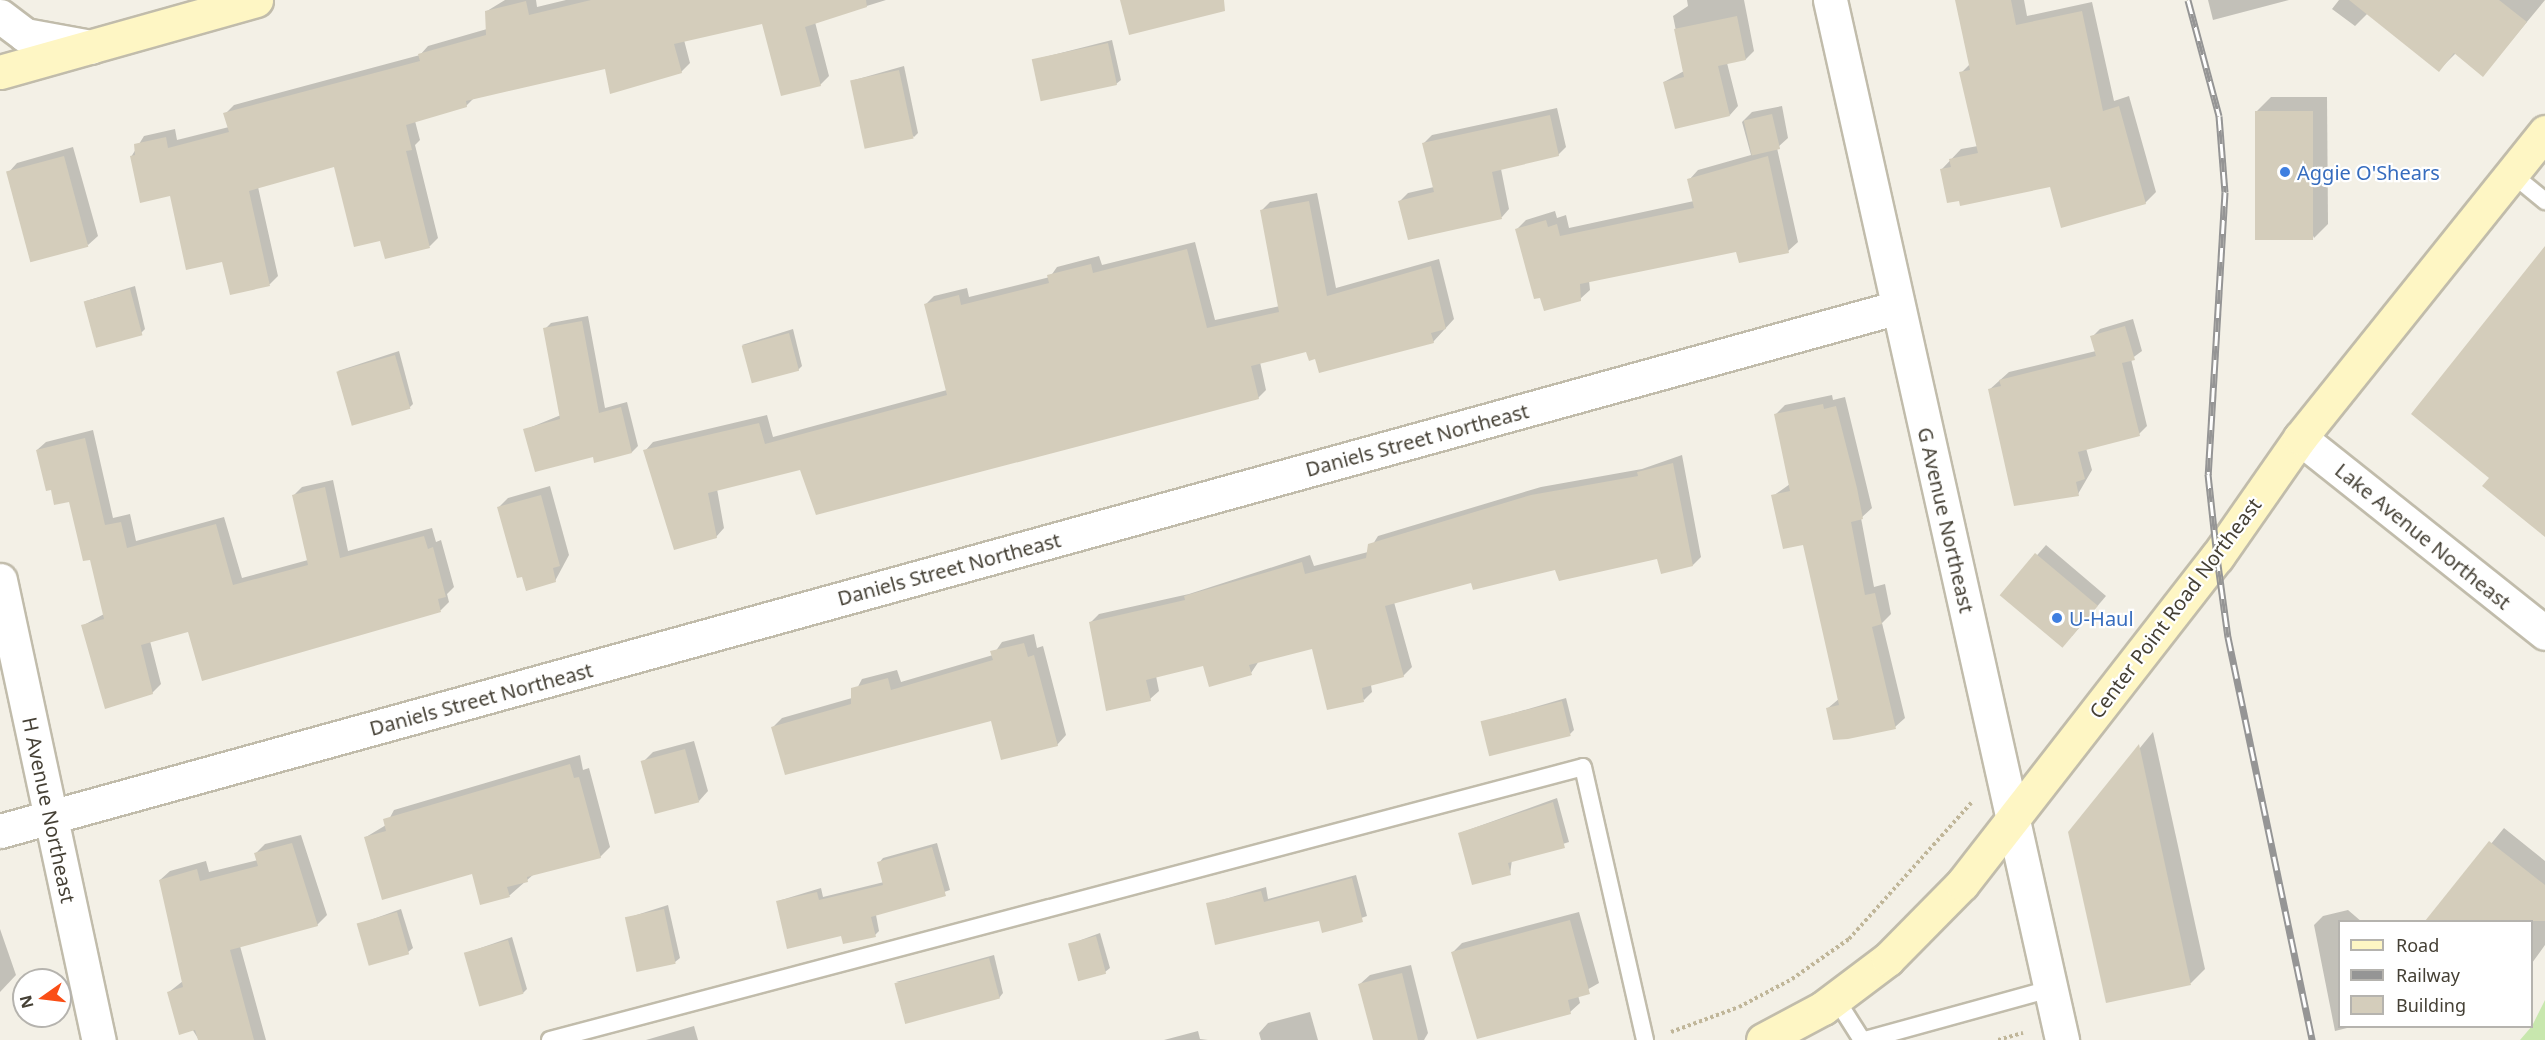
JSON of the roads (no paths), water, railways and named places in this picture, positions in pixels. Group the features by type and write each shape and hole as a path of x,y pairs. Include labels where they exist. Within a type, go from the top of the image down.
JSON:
{"main road":[{"path":"0,72 256,0"},
{"name":"Center Point Road Northeast","path":"1763,1040 1836,999 1888,959 1962,884 2217,557 2300,438 2545,132"}],"street":[{"name":"G Avenue Northeast","path":"1830,0 2061,1040"},
{"path":"0,16 25,35 91,47"},
{"name":"Daniels Street Northeast","path":"0,831 1898,307"},
{"name":"Lake Avenue Northeast","path":"2300,438 2545,633"},
{"name":"H Avenue Northeast","path":"0,580 99,1040"}],"lane":[{"path":"2512,174 2545,201"},
{"path":"550,1040 1583,767 1653,1038"},
{"path":"1836,999 1863,1040 2050,989"}],"railway":[{"path":"2188,0 2219,116 2225,192 2208,474 2217,557 2228,637 2312,1040"}],"place":[{"name":"Aggie O'Shears","path":"2285,172"},
{"name":"U-Haul","path":"2057,618"}]}
